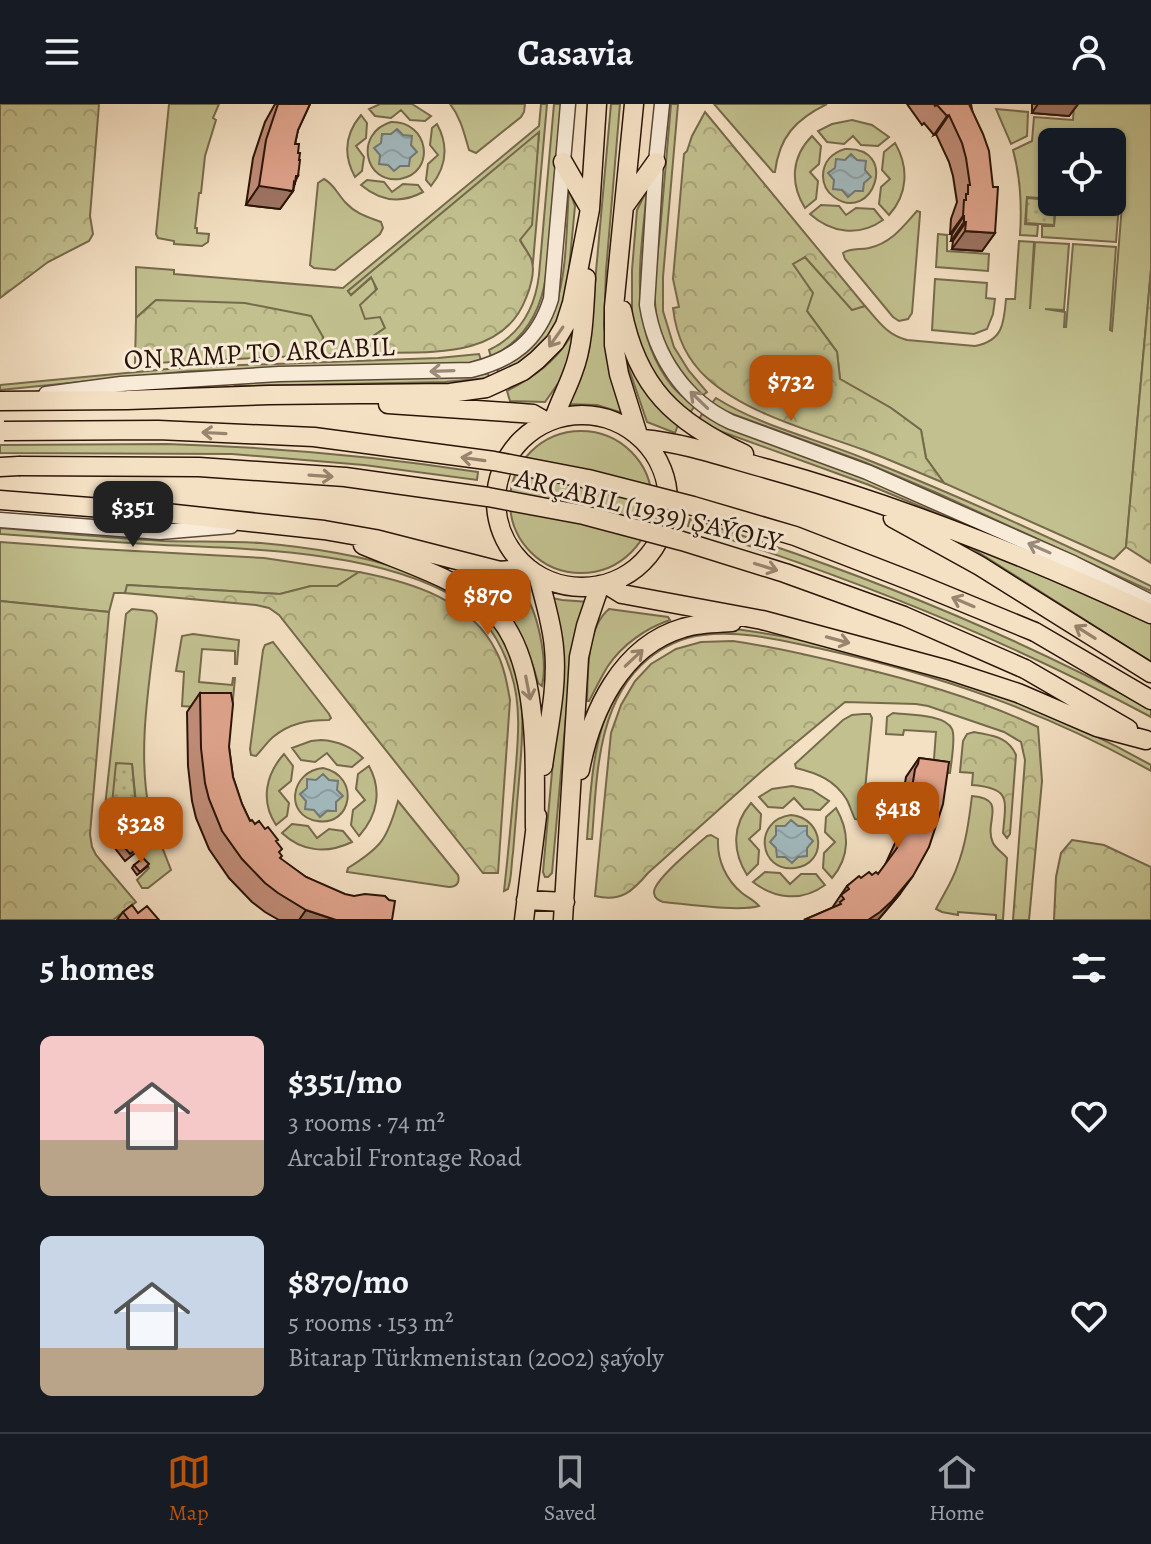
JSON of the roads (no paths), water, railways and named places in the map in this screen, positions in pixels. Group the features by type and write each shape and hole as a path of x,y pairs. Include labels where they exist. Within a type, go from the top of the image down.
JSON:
{"main road":[{"path":"550,421 574,371 585,307 597,104"},
{"path":"634,104 614,307 614,345 619,374 641,437 661,464 669,492 666,522 654,549 633,571 603,584 568,586 533,571 511,549 500,527 496,502 499,477 509,455 526,436 550,421 576,415 598,416 619,423 641,437 668,441 794,477 944,525 1069,576 1151,614"},
{"path":"0,400 450,393 486,388 523,371 555,342 565,325 590,209 563,162"},
{"path":"624,207 656,162"},
{"path":"621,244 622,308 627,336 635,358 654,388 688,424 794,477"},
{"path":"269,395 533,414 550,421"},
{"name":"ARÇABIL (1939) ŞAÝOLY","path":"2,431 158,430 314,437 494,461 588,479 795,536 916,583 1035,632 1151,700"},
{"name":"ARÇABIL (1939) ŞAÝOLY","path":"9,467 199,467 345,477 488,497 584,515 785,573 904,616 1025,669 1148,742"},
{"path":"848,494 980,566 1151,673"},
{"path":"0,500 324,530 375,539 500,571 533,571"},
{"path":"324,530 434,573 487,605 502,620 524,668 531,705 535,828"},
{"path":"524,920 554,681 555,650 550,623 533,571"},
{"path":"603,584 622,594 762,620 948,670 1018,693 1097,727 1148,742"},
{"path":"526,900 564,911 579,657 586,626 603,584"},
{"path":"569,832 581,765 595,719 610,687 626,664 652,641 682,628 762,620"}],"street":[{"path":"563,162 568,104"},
{"path":"662,104 647,305 656,342 667,364 702,405 731,422 867,472 1073,563 1151,602"},
{"name":"ON RAMP TO ARCABIL","path":"0,400 121,384 279,374 471,370 489,366 517,352 545,316 551,299 563,162"},
{"path":"0,520 160,532 265,523"}],"water":[{"path":"397,129 403,135 412,136 411,145 417,152 410,158 409,166 400,166 394,171 388,165 379,164 380,155 374,148 381,143 382,134 391,134"},
{"path":"851,154 857,160 866,161 865,170 871,177 864,183 863,191 855,191 848,197 842,190 833,189 834,180 828,173 835,168 836,159 845,160"},
{"path":"323,774 329,780 338,781 337,790 343,796 336,802 336,811 327,811 320,817 314,810 305,809 306,801 300,794 307,788 307,779 316,780"},
{"path":"791,820 798,826 807,826 807,835 813,841 807,848 807,856 798,857 792,863 785,857 777,857 776,848 770,842 776,835 776,826 785,826"}]}
